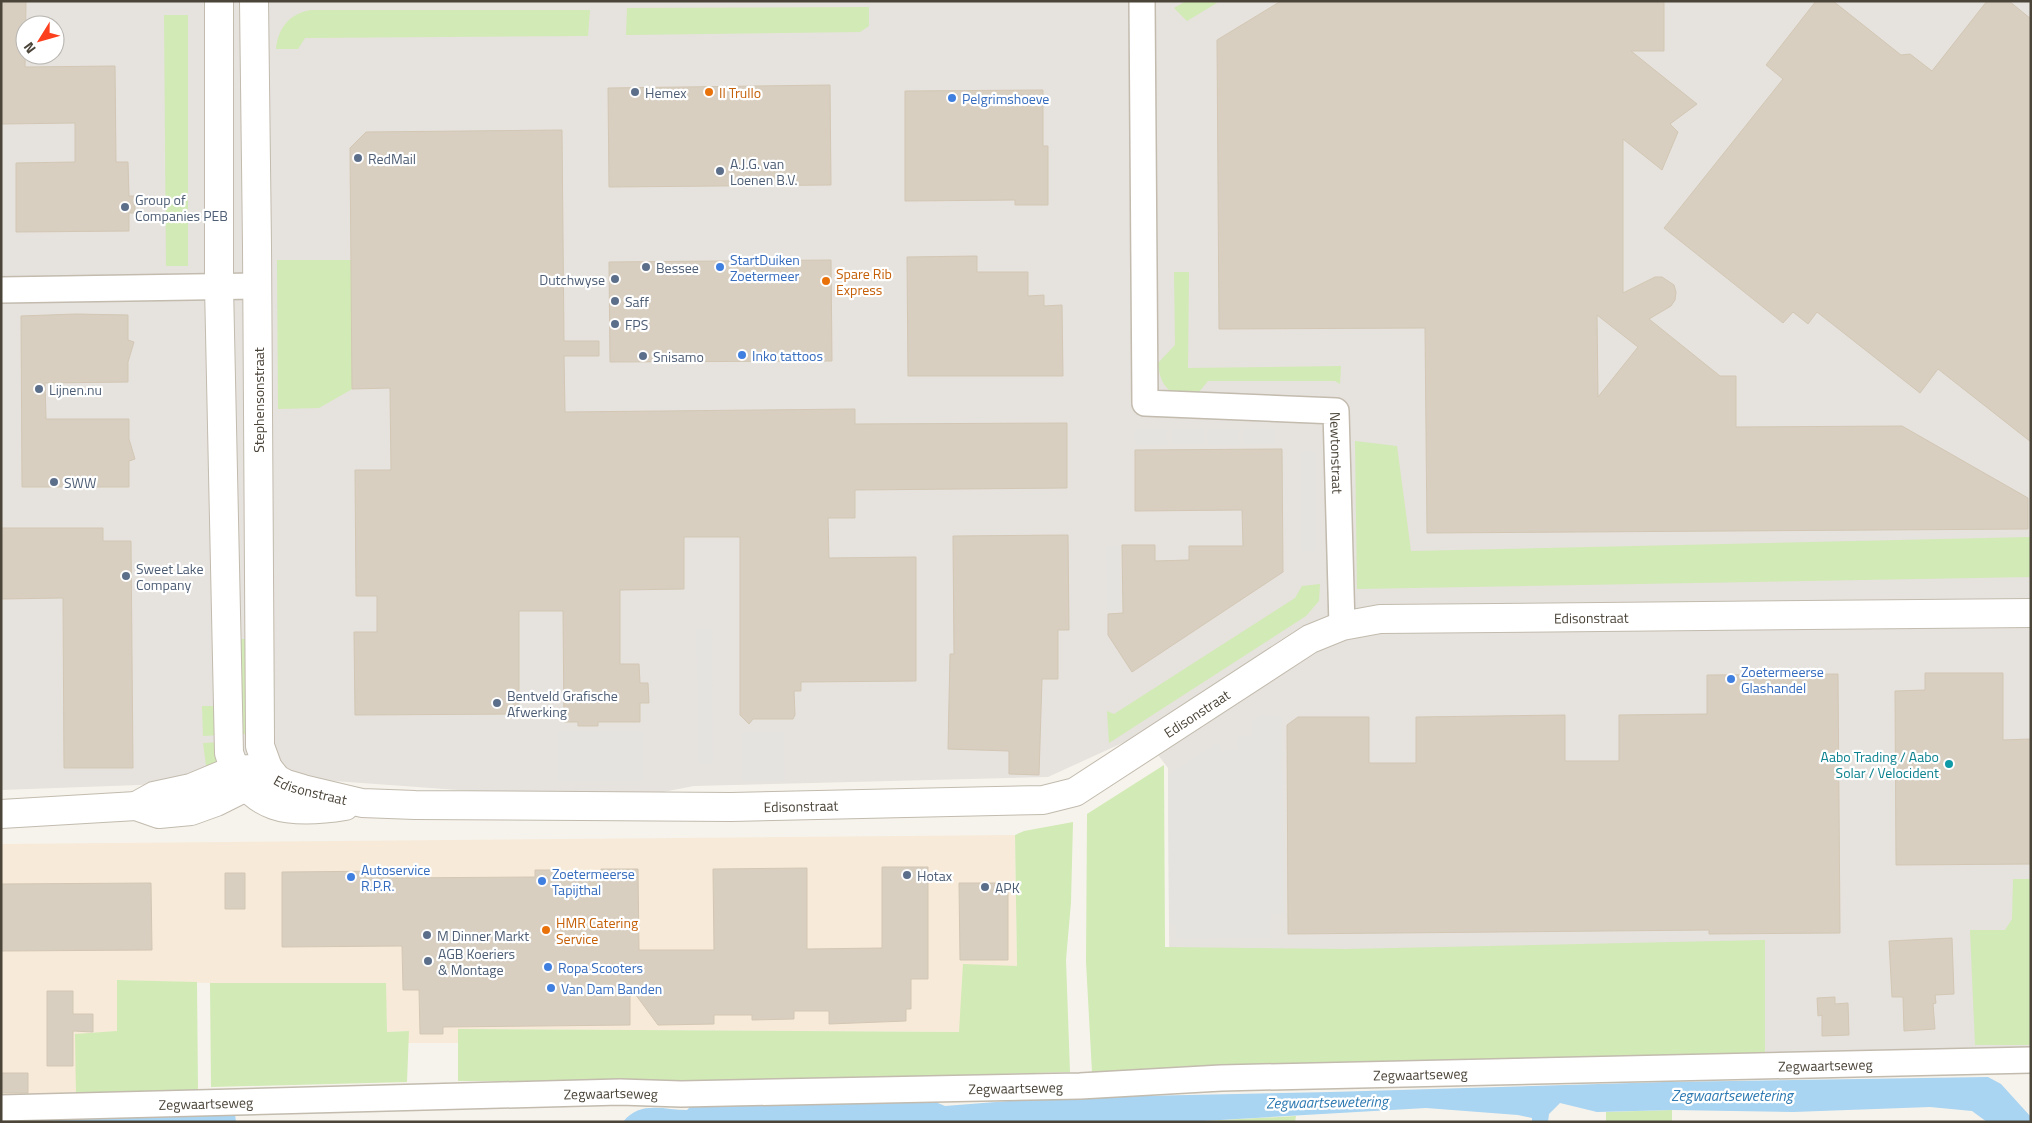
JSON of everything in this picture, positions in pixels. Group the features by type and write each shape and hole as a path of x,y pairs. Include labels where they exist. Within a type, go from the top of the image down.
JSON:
{"street":[{"path":"219,1 207,286 228,746 240,779"},
{"name":"Stephensonstraat","path":"254,1 260,746 268,768"},
{"name":"Newtonstraat","path":"1142,1 1145,403 1336,411 1342,626"},
{"path":"1,290 257,286"},
{"name":"Edisonstraat","path":"268,768 277,779 286,784 362,802 425,805 731,806 1043,800 1075,792 1310,639 1342,626 1380,619 2031,613"},
{"path":"1,814 136,806 159,814 191,811 216,802 240,779 268,768"},
{"name":"Edisonstraat","path":"240,779 275,806 294,810 330,808 362,802"},
{"name":"Zegwaartseweg","path":"1,1108 620,1092 681,1094 1080,1086 1221,1078 2031,1060"}],"shaded area":[{"path":"1,1 2031,1 2031,1057 1170,1069 1168,768 1142,734 1048,777 694,786 647,795 526,795 307,779 1,790"},
{"path":"1135,429 1167,429 1167,445 1135,445"},
{"path":"1172,429 1204,429 1204,444 1172,444"},
{"path":"1207,429 1239,429 1239,445 1207,445"},
{"path":"1243,429 1275,429 1275,444 1243,444"},
{"path":"1301,451 1316,451 1316,551 1301,551"},
{"path":"1106,546 1120,546 1120,611 1107,611"},
{"path":"696,629 712,629 713,764 698,764"},
{"path":"1260,715 1282,716 1284,913 1271,914 1271,938 1177,939 1176,925 1169,924 1168,775 1220,741 1221,751 1237,750 1237,737 1252,735 1252,720"},
{"path":"558,731 643,731 643,781 558,781"},
{"path":"742,732 784,732 785,781 742,781"},
{"path":"1015,835 1017,967 960,1032 458,1029 458,1043 408,1043 408,1031 387,1032 385,983 210,983 117,980 117,1032 76,1096 1,1097 1,844"}],"green space":[{"path":"1186,1 1220,1 1187,21 1174,8"},
{"path":"869,7 869,26 860,32 626,35 627,8"},
{"path":"311,10 590,10 588,36 305,38 298,49 276,49 279,34 286,23 297,14"},
{"path":"164,15 188,15 188,266 166,266"},
{"path":"277,260 353,260 354,388 319,408 278,409"},
{"path":"1174,272 1189,272 1188,368 1341,366 1340,384 1335,381 1208,381 1194,398 1179,395 1168,389 1161,378 1158,363 1175,345"},
{"path":"1355,441 1397,446 1411,551 2031,537 2031,577 1357,589"},
{"path":"1320,584 1319,601 1306,616 1109,743 1107,711 1114,714 1295,598 1302,586"},
{"path":"235,639 246,639 251,652 252,734 235,734"},
{"path":"202,706 221,706 221,735 203,736"},
{"path":"221,742 218,760 207,773 203,743"},
{"path":"1164,765 1165,947 1346,949 1765,940 1765,1053 1092,1072 1086,962 1087,814"},
{"path":"1073,822 1071,902 1066,960 1070,1072 761,1081 458,1081 458,1029 959,1032 963,964 1017,966 1015,835 1024,831"},
{"path":"2013,879 2031,879 2031,1045 1975,1045 1970,930 2005,930 2012,919"},
{"path":"117,980 197,982 198,1090 195,1094 76,1096 75,1034 117,1031"},
{"path":"210,983 386,983 387,1032 409,1031 407,1082 211,1087"},
{"path":"1672,1110 1672,1122 1606,1122 1606,1112"},
{"path":"1296,1116 1295,1122 1186,1122"}],"water":[{"name":"Zegwaartsewetering","path":"1988,1077 2001,1084 2031,1117 2031,1122 1987,1122 1972,1111 1930,1107 1793,1112 1672,1110 1597,1112 1560,1103 1549,1114 1548,1122 1532,1122 1532,1118 1518,1115 1426,1108 1186,1122 623,1122 637,1111 653,1108 687,1110 690,1107 933,1101 945,1106 1045,1098 1665,1082"},
{"path":"235,1114 236,1122 1,1122 1,1120"}],"building":[{"path":"1,1 26,1 26,15 15,15 15,65 25,65 25,67 115,66 116,162 128,162 129,196 135,196 135,213 129,213 129,231 16,232 16,163 75,162 75,123 1,124"},
{"path":"1281,1 1664,1 1664,51 1631,51 1697,104 1670,124 1678,132 1662,170 1623,139 1623,293 1655,277 1662,277 1674,285 1676,292 1675,300 1671,306 1649,319 1720,376 1736,376 1736,427 1902,426 2028,498 2028,529 1427,533 1425,328 1219,329 1217,40","holes":["1597,315 1638,347 1598,397"]},
{"path":"1816,1 1833,1 1901,55 1910,54 1932,71 1987,1 2009,1 2031,19 2031,442 1938,369 1920,393 1817,312 1808,324 1793,312 1783,323 1664,228 1783,79 1766,65"},
{"path":"830,85 831,185 609,187 608,88"},
{"path":"1043,90 1043,146 1048,146 1048,205 1015,205 1015,200 905,201 905,91"},
{"path":"562,130 564,341 599,341 599,356 564,356 565,412 855,409 855,424 1067,423 1067,488 855,490 855,518 828,518 829,558 916,557 916,681 801,682 801,691 794,691 795,715 793,719 753,719 749,724 740,715 740,537 684,537 684,589 620,590 620,664 639,664 640,683 648,683 649,703 640,703 640,722 598,722 598,726 578,726 578,722 564,722 563,611 519,611 519,714 355,715 354,632 377,632 377,596 356,596 355,470 391,470 390,388 352,389 350,148 366,132"},
{"path":"977,256 977,272 1028,272 1028,296 1044,295 1044,306 1062,305 1063,376 908,376 907,257"},
{"path":"831,260 832,361 610,362 609,262"},
{"path":"128,315 128,340 134,342 128,362 128,382 45,383 46,419 129,419 129,439 135,459 129,461 129,487 22,487 21,316"},
{"path":"1282,449 1283,572 1132,672 1108,635 1108,614 1123,613 1122,545 1155,545 1155,561 1189,560 1189,546 1243,546 1242,510 1135,511 1135,450"},
{"path":"1,528 103,528 103,541 131,541 133,768 64,768 63,598 1,599"},
{"path":"1068,535 1069,630 1058,630 1058,679 1042,679 1039,775 1009,774 1009,751 948,749 950,654 954,654 953,536"},
{"name":"Aabo Trading / Aabo Solar / Velocident","path":"1925,673 2003,673 2003,740 2031,739 2031,864 1896,865 1895,691 1925,690"},
{"path":"1838,674 1840,933 1709,934 1709,930 1288,934 1287,725 1298,717 1369,717 1369,763 1416,763 1416,717 1565,715 1565,761 1619,761 1619,715 1707,714 1707,675"},
{"path":"882,867 928,867 928,979 911,979 911,1009 906,1009 906,1021 829,1024 829,1011 794,1011 794,1019 752,1020 752,1015 714,1015 714,1024 658,1025 630,987 630,1025 443,1027 443,1034 420,1034 419,990 403,990 402,946 282,947 282,872 391,871 391,878 535,877 535,870 554,870 554,877 601,877 601,869 638,869 639,950 714,950 713,869 807,868 807,949 882,948"},
{"path":"225,873 245,873 245,909 225,909"},
{"path":"151,883 152,950 1,951 1,884"},
{"path":"959,883 1008,883 1008,960 960,960"},
{"path":"1952,938 1954,994 1935,995 1936,1003 1933,1004 1935,1029 1904,1031 1903,997 1892,997 1889,941"},
{"path":"47,991 73,991 73,1014 93,1014 93,1032 73,1031 73,1066 47,1066"},
{"path":"1835,997 1835,1004 1848,1003 1849,1035 1822,1036 1822,1015 1818,1016 1817,998"},
{"path":"1,1073 28,1073 28,1093 1,1093"}],"place":[{"name":"Hemex","path":"635,92"},
{"name":"Il Trullo","path":"709,92"},
{"name":"Pelgrimshoeve","path":"952,98"},
{"name":"RedMail","path":"358,158"},
{"name":"A.J.G. van Loenen B.V.","path":"720,171"},
{"name":"Group of Companies PEB","path":"125,207"},
{"name":"Bessee","path":"646,267"},
{"name":"StartDuiken Zoetermeer","path":"720,267"},
{"name":"Dutchwyse","path":"615,279"},
{"name":"Spare Rib Express","path":"826,281"},
{"name":"Saff","path":"615,301"},
{"name":"FPS","path":"615,324"},
{"name":"Inko tattoos","path":"742,355"},
{"name":"Snisamo","path":"643,356"},
{"name":"Lijnen.nu","path":"39,389"},
{"name":"SWW","path":"54,482"},
{"name":"Sweet Lake Company","path":"126,576"},
{"name":"Zoetermeerse Glashandel","path":"1731,679"},
{"name":"Bentveld Grafische Afwerking","path":"497,703"},
{"name":"Aabo Trading / Aabo Solar / Velocident","path":"1949,764"},
{"name":"Hotax","path":"907,875"},
{"name":"Autoservice R.P.R.","path":"351,877"},
{"name":"Zoetermeerse Tapijthal","path":"542,881"},
{"name":"APK","path":"985,887"},
{"name":"HMR Catering Service","path":"546,930"},
{"name":"M Dinner Markt","path":"427,935"},
{"name":"AGB Koeriers & Montage","path":"428,961"},
{"name":"Ropa Scooters","path":"548,967"},
{"name":"Van Dam Banden","path":"551,988"}]}
